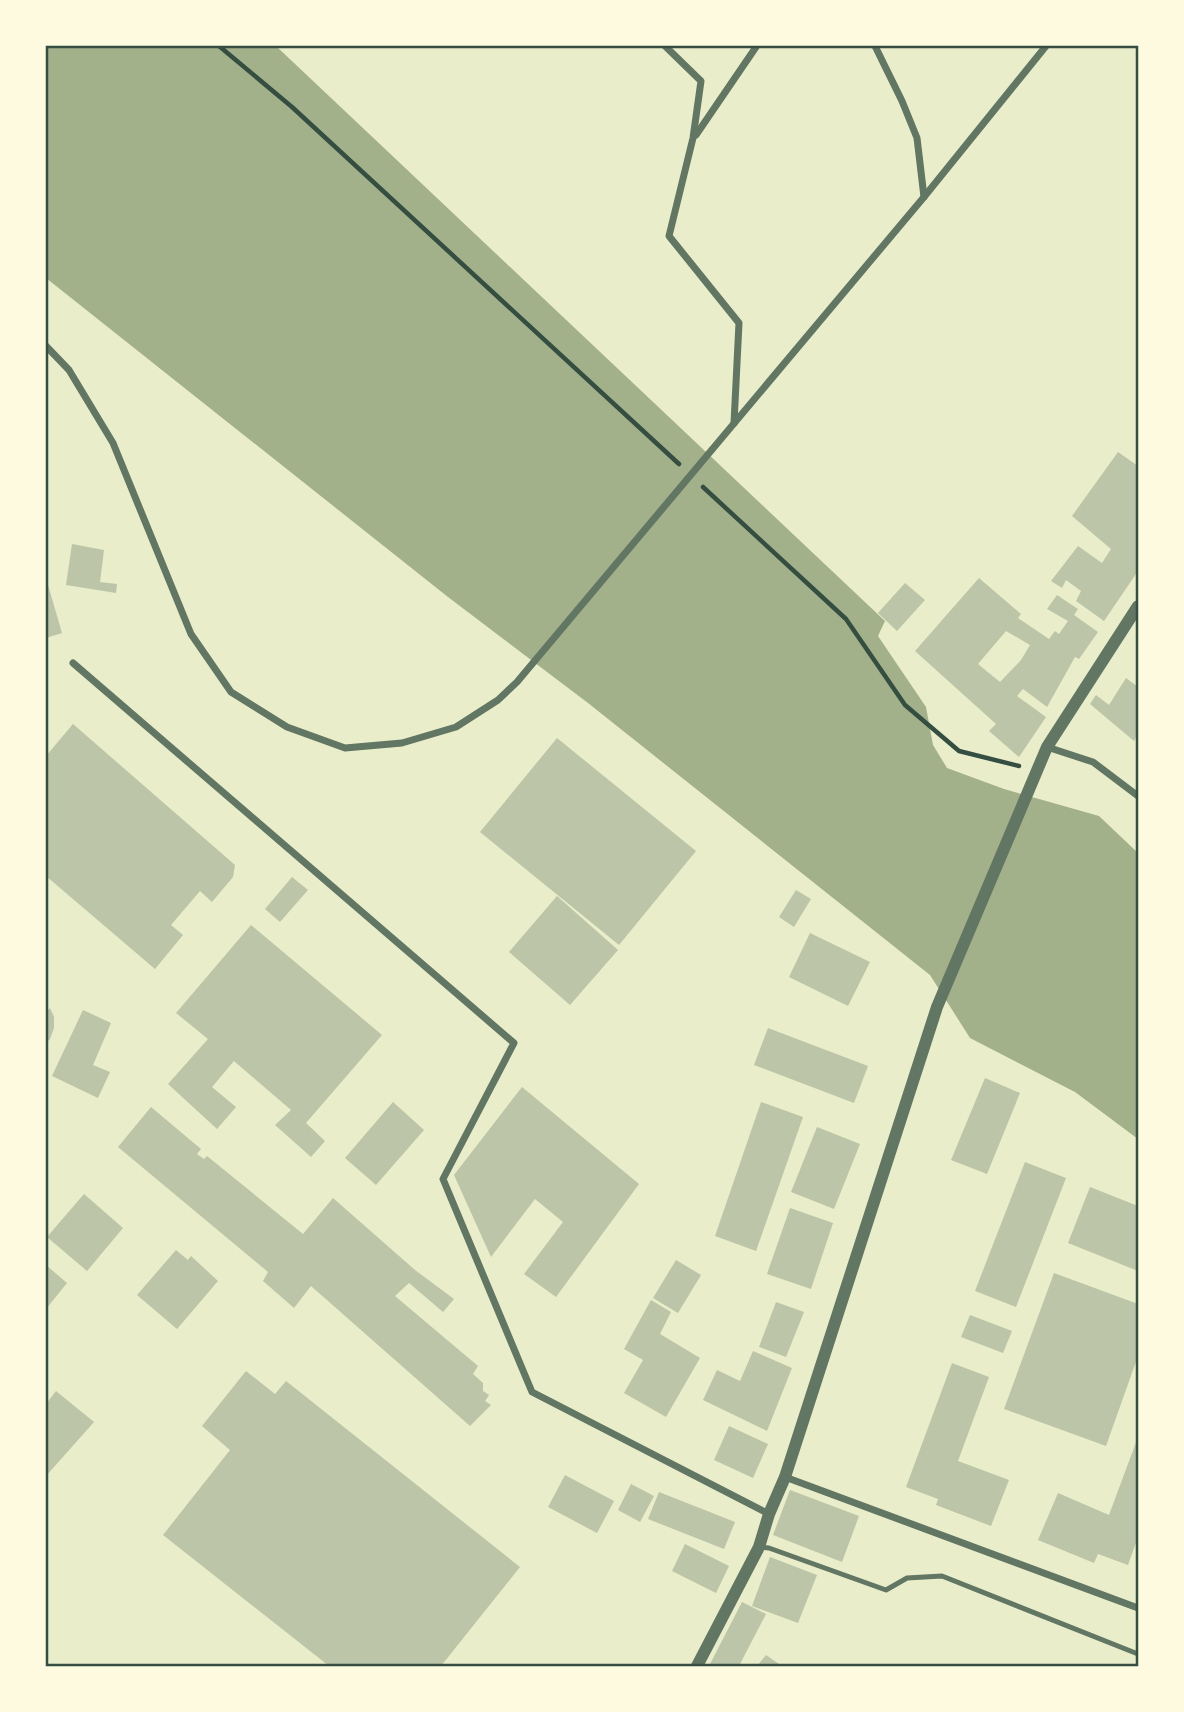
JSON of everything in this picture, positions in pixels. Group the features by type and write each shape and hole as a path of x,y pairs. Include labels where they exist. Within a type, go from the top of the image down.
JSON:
{"street":[{"path":"665,46 701,81 693,138 670,236 739,323 734,424"},
{"path":"693,138 757,46"},
{"path":"875,46 917,138 924,197"},
{"path":"46,346 69,370 113,443 191,634 231,692 286,727 345,748 402,743 456,727 498,699 517,682 924,197 1046,46"},
{"path":"697,1667 759,1547 769,1514 785,1477 937,1007 1047,747 1139,606"},
{"path":"73,663 514,1043 443,1179 532,1392 769,1514"},
{"path":"1047,747 1093,762 1139,796"},
{"path":"785,1477 1139,1608"}],"lane":[{"path":"759,1547 886,1590 907,1578 942,1576 1139,1654"}],"path":[{"path":"219,46 292,107 682,468"},
{"path":"703,486 846,619 905,705 959,751 1035,775"}],"shaded area":[{"path":"46,46 276,46 885,621 878,636 926,707 933,745 947,768 1004,789 1099,816 1138,853 1138,1139 1075,1092 970,1038 930,975 46,278"}],"building":[{"path":"1118,452 1138,466 1138,571 1104,621 1076,601 1081,591 1066,580 1062,588 1051,581 1078,546 1102,563 1111,549 1072,516"},
{"path":"72,544 104,550 100,582 117,584 116,593 66,585"},
{"path":"979,578 1021,614 1018,618 1049,639 1055,631 1059,634 1068,621 1047,609 1057,595 1078,609 1074,615 1098,632 1079,659 1075,657 1047,707 1023,689 1017,696 1046,717 1019,757 989,731 996,724 915,651","holes":["1006,631 1030,645 1021,660 1000,682 978,664"]},
{"path":"905,583 925,600 897,631 878,613"},
{"path":"46,585 62,633 46,638"},
{"path":"1126,678 1138,687 1138,734 1134,741 1090,704 1096,695 1109,705"},
{"path":"73,724 235,865 233,877 212,902 200,891 171,925 183,935 155,969 46,876 46,756"},
{"path":"557,738 696,851 619,945 480,832"},
{"path":"292,877 308,890 280,922 265,909"},
{"path":"796,890 811,899 794,927 779,917"},
{"path":"557,896 618,950 570,1005 509,952"},
{"path":"251,925 382,1035 306,1123 325,1141 311,1157 275,1125 291,1110 234,1061 212,1087 236,1107 217,1129 168,1084 208,1039 176,1013"},
{"path":"810,933 870,962 848,1006 789,977"},
{"path":"50,1008 54,1017 54,1028 46,1043 46,1012"},
{"path":"83,1010 111,1023 93,1065 110,1072 98,1098 52,1076"},
{"path":"768,1028 868,1066 854,1103 754,1065"},
{"path":"985,1078 1020,1093 987,1174 951,1160"},
{"path":"522,1087 639,1184 556,1297 524,1274 563,1222 535,1199 491,1257 454,1175"},
{"path":"393,1102 424,1130 376,1185 345,1158"},
{"path":"761,1102 803,1117 756,1251 715,1236"},
{"path":"151,1107 201,1149 197,1154 204,1159 207,1156 303,1234 333,1198 415,1270 454,1299 443,1312 409,1283 395,1296 478,1366 473,1374 483,1383 483,1391 489,1395 485,1401 491,1405 470,1426 311,1286 294,1308 263,1281 268,1272 118,1147"},
{"path":"817,1127 860,1144 834,1209 791,1192"},
{"path":"1025,1162 1066,1178 1016,1307 975,1291"},
{"path":"1090,1187 1138,1206 1138,1271 1068,1243"},
{"path":"84,1194 123,1228 87,1271 47,1237"},
{"path":"790,1208 833,1223 811,1289 767,1274"},
{"path":"176,1250 188,1260 191,1256 218,1281 177,1329 137,1295"},
{"path":"676,1260 701,1275 678,1313 653,1298"},
{"path":"46,1265 67,1283 46,1309"},
{"path":"1054,1273 1138,1304 1138,1356 1106,1446 1004,1409"},
{"path":"651,1300 671,1312 660,1334 700,1358 666,1417 624,1393 643,1360 624,1349"},
{"path":"776,1302 804,1312 786,1357 759,1347"},
{"path":"970,1315 1012,1331 1003,1353 961,1337"},
{"path":"753,1351 792,1368 767,1431 703,1400 717,1370 740,1381"},
{"path":"952,1363 989,1377 958,1461 1009,1480 991,1526 936,1505 938,1499 906,1487"},
{"path":"246,1371 275,1394 286,1381 520,1567 441,1666 329,1666 163,1535 230,1450 202,1426"},
{"path":"56,1391 94,1422 46,1476 46,1404"},
{"path":"729,1426 768,1444 753,1478 714,1460"},
{"path":"1138,1437 1138,1537 1128,1565 1098,1554 1094,1563 1038,1540 1058,1493 1109,1515"},
{"path":"565,1475 614,1501 597,1533 548,1507"},
{"path":"631,1484 654,1496 640,1522 618,1510"},
{"path":"790,1490 859,1516 842,1562 773,1535"},
{"path":"659,1492 735,1522 724,1549 648,1519"},
{"path":"685,1544 729,1566 716,1593 672,1571"},
{"path":"770,1557 817,1575 798,1623 752,1606"},
{"path":"742,1602 766,1614 739,1666 709,1666"},
{"path":"766,1655 782,1666 757,1666"}]}
